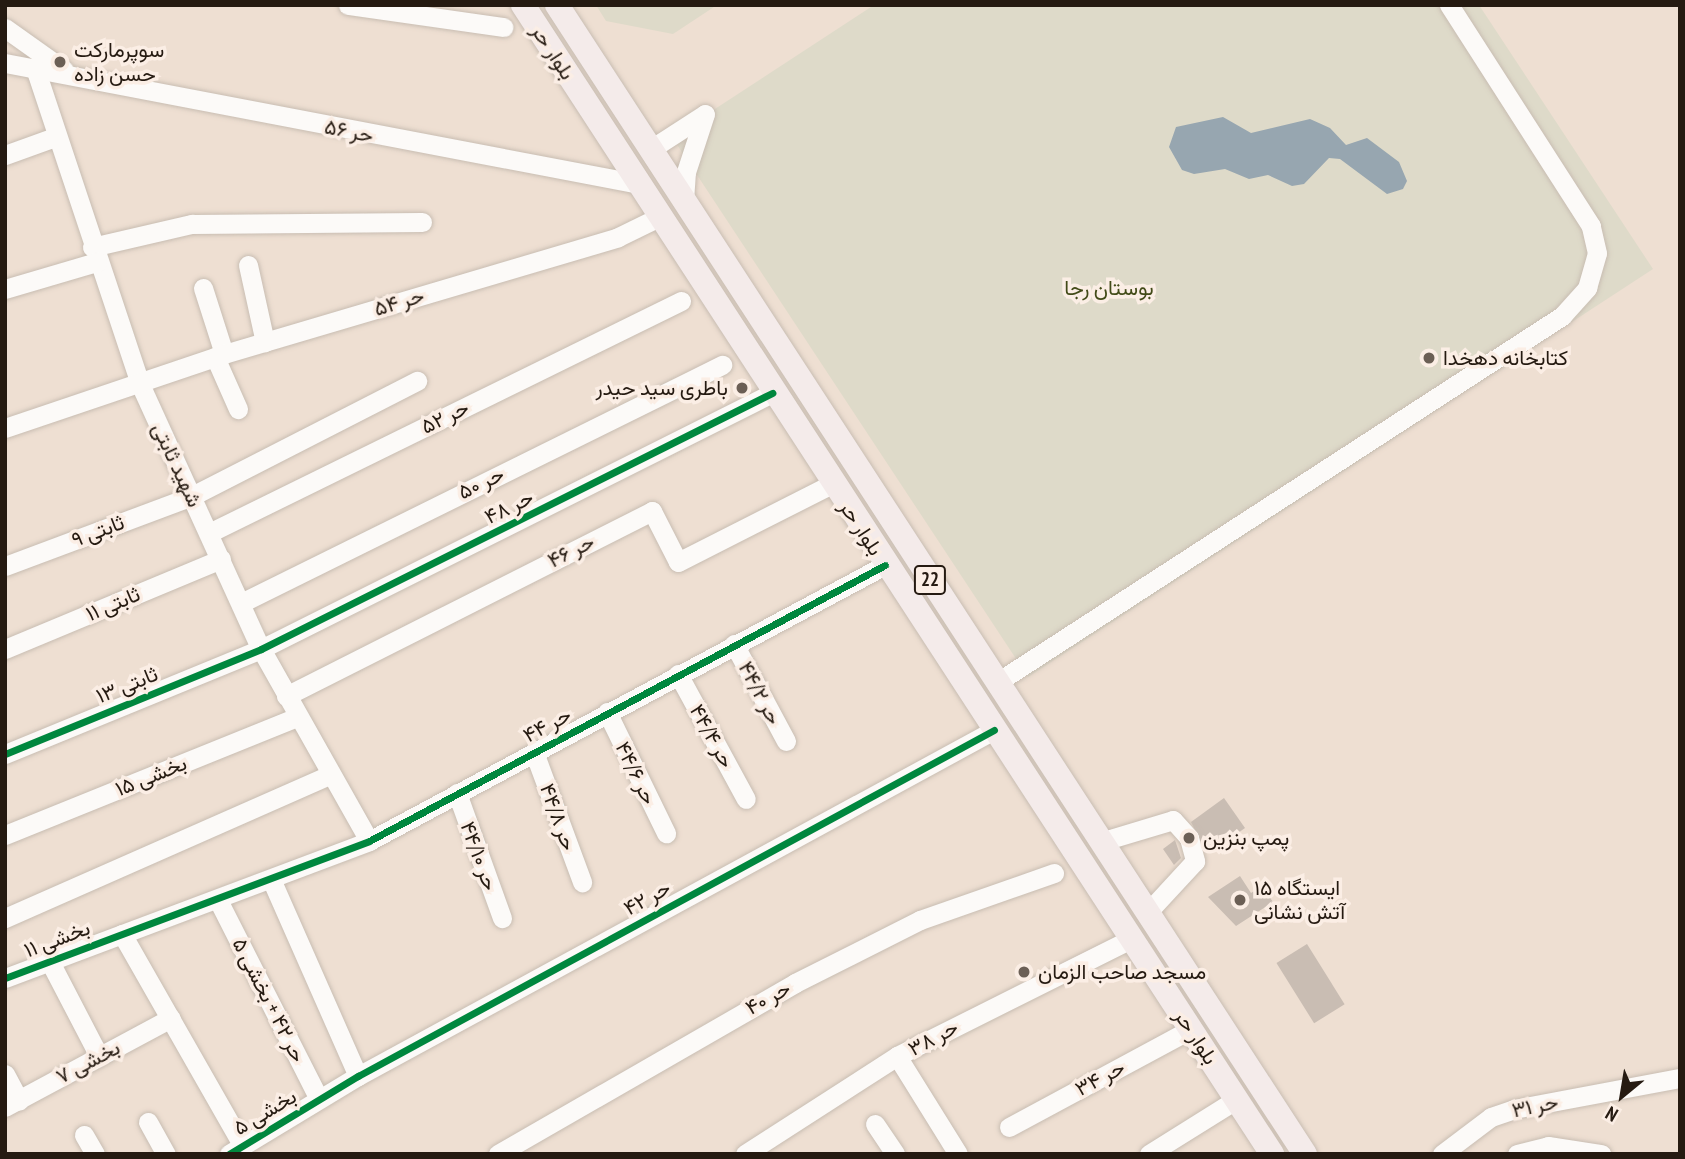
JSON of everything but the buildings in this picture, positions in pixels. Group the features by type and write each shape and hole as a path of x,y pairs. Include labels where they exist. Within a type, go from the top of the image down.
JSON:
{"main road":[{"name":"بلوار حر","path":"523,5 634,183 1272,1154"},
{"name":"بلوار حر","path":"557,5 1304,1154"},
{"path":"558,59 583,43"}],"street":[{"path":"348,5 503,27"},
{"path":"996,683 1562,316 1587,288 1597,253 1591,226 1449,5"},
{"name":"حر ۵۶","path":"5,28 64,71"},
{"name":"حر ۵۶","path":"6,64 64,71 275,117 634,183"},
{"name":"شهید ثابتی","path":"35,68 55,136 140,384 261,649 297,718 369,841"},
{"path":"651,149 705,114 686,172 684,200"},
{"path":"5,155 55,136"},
{"name":"حر ۵۴","path":"140,384 265,342 618,237 657,218"},
{"path":"5,289 95,255 192,224 422,222"},
{"path":"247,265 265,342"},
{"path":"203,288 220,356 238,409"},
{"name":"حر ۵۲","path":"209,533 681,301"},
{"name":"حر ۵۰","path":"241,603 722,366"},
{"name":"ثابتی ۹","path":"5,566 191,496 417,381"},
{"path":"5,428 140,384"},
{"name":"حر ۴۸","path":"261,649 772,393"},
{"name":"حر ۴۶","path":"286,696 652,511 678,562 832,484"},
{"name":"ثابتی ۱۱","path":"5,649 221,559"},
{"name":"حر ۴۴","path":"218,900 369,841 885,565"},
{"name":"حر ۴۴/۲","path":"734,644 786,741"},
{"name":"ثابتی ۱۳","path":"5,754 261,649"},
{"name":"حر ۴۴/۴","path":"678,674 746,799"},
{"name":"حر ۴۴/۶","path":"607,712 666,834"},
{"name":"بخشی ۱۵","path":"5,835 297,718"},
{"name":"حر ۴۲","path":"319,1099 994,730"},
{"name":"حر ۴۴/۸","path":"534,752 582,882"},
{"path":"5,918 97,882 331,775"},
{"name":"حر ۴۴/۱۰","path":"457,793 502,918"},
{"path":"1100,842 1173,820 1189,838 1195,861 1147,914"},
{"name":"حر ۴۰","path":"498,1154 795,983 920,920 1054,873"},
{"path":"271,879 358,1076"},
{"name":"بخشی ۱۱","path":"5,978 218,900"},
{"name":"حر ۴۲ + بخشی ۵","path":"218,900 319,1099"},
{"path":"122,934 243,1149"},
{"name":"حر ۳۸","path":"745,1154 897,1056 1131,939"},
{"path":"49,960 99,1056"},
{"name":"بخشی ۷","path":"12,1104 171,1018"},
{"name":"حر ۳۴","path":"1009,1127 1191,1029"},
{"path":"897,1056 958,1154"},
{"path":"5,1074 12,1104"},
{"name":"حر ۳۱","path":"1442,1154 1491,1117 1514,1109 1680,1078"},
{"name":"بخشی ۵","path":"243,1149 319,1099"},
{"path":"1149,1154 1237,1099"},
{"path":"148,1122 166,1154"},
{"path":"875,1124 895,1154"},
{"path":"85,1135 95,1154"},
{"path":"1517,1154 1548,1146 1591,1152"}],"green space":[{"path":"596,5 717,5 673,34 606,21"},
{"name":"بوستان رجا","path":"874,5 1479,5 1653,269 1028,677 672,137"}],"shaded area":[{"path":"1223,117 1251,133 1310,119 1330,128 1346,145 1367,138 1399,162 1407,181 1403,189 1387,194 1340,159 1329,158 1304,184 1292,186 1268,175 1249,179 1225,169 1194,174 1182,170 1169,147 1176,127"}],"cycle path":[{"path":"5,754 261,649 772,393"},
{"path":"5,978 369,841 885,565"},
{"path":"229,1154 358,1076 994,730"}],"place":[{"name":"سوپرمارکت حسن زاده","path":"60,62"},
{"name":"کتابخانه دهخدا","path":"1429,358"},
{"name":"باطری سید حیدر","path":"742,388"},
{"name":"پمپ بنزین","path":"1189,838"},
{"name":"ایستگاه ۱۵ آتش نشانی","path":"1240,900"},
{"name":"مسجد صاحب الزمان","path":"1024,972"}]}
